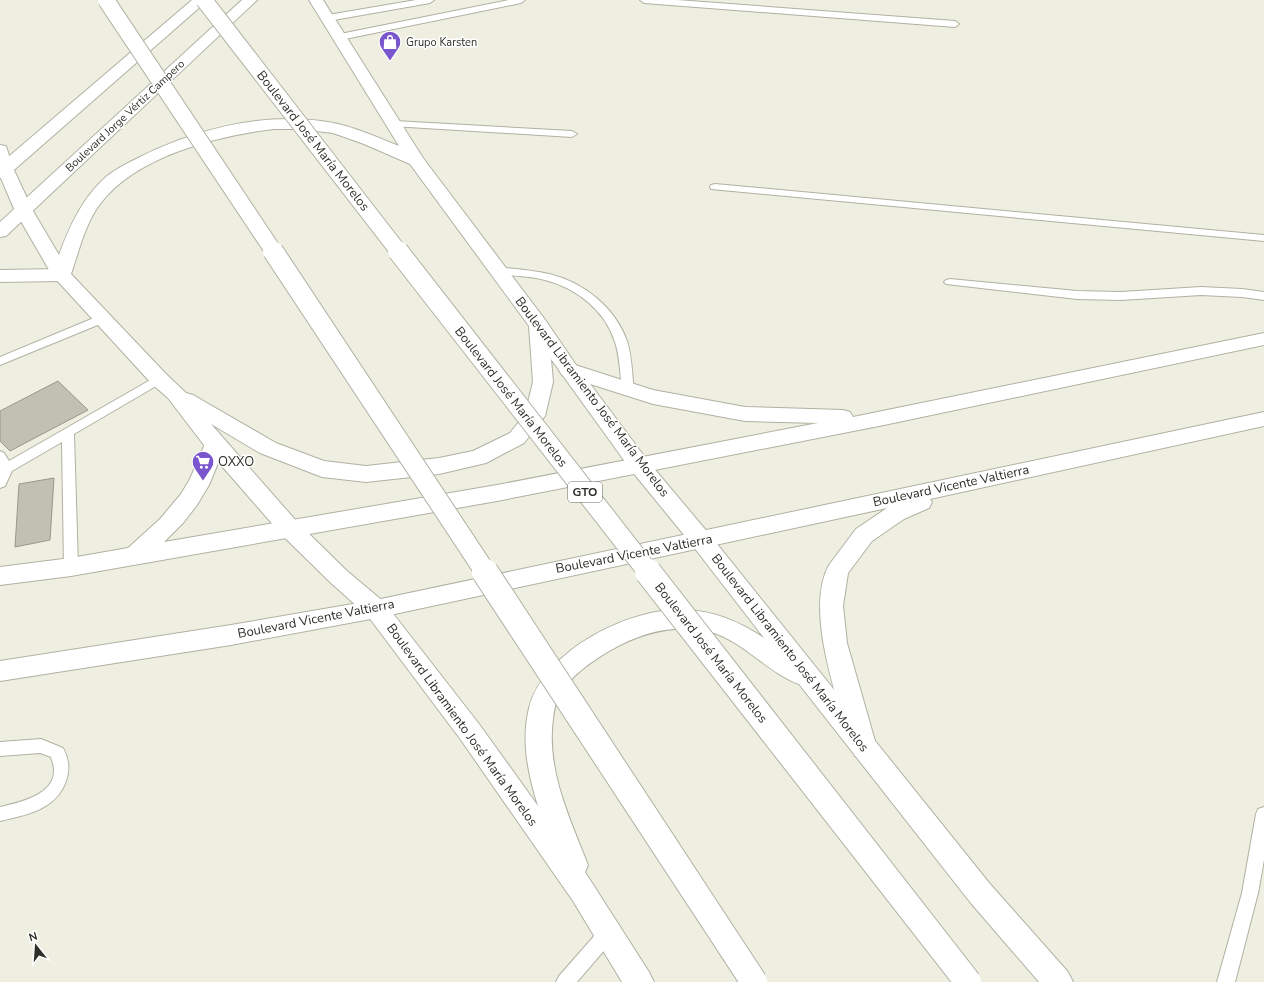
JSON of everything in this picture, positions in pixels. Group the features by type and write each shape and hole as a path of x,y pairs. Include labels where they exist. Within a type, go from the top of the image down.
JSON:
{"main road":[{"path":"106,0 368,394 754,982"},
{"path":"3,171 202,0"},
{"name":"Boulevard José María Morelos","path":"202,0 968,982"},
{"name":"Boulevard Jorge Vértiz Campero","path":"0,232 250,0"},
{"name":"Boulevard Libramiento José María Morelos","path":"316,0 395,124 416,160 539,325 569,370 639,465 701,540 980,893 1058,982"},
{"path":"0,276 61,275 81,223 94,201 115,178 147,159 196,139 242,129 281,124 322,126 359,136 416,160"},
{"name":"Boulevard Libramiento José María Morelos","path":"0,150 3,171 61,275 101,319 167,386 215,444 290,529 339,577 376,609 470,732 583,892 636,980"},
{"path":"167,386 268,448 322,469 366,474 445,464 478,458 517,438 535,416 543,382 539,325"},
{"path":"0,576 71,567 497,493 884,418 1261,340"},
{"path":"569,370 653,397 745,414 884,418"},
{"name":"Boulevard Vicente Valtierra","path":"0,671 231,635 376,609 1264,419"},
{"path":"134,556 178,515 195,489 215,444"},
{"path":"864,748 835,643 831,606 837,571 864,535 896,513 962,484"},
{"path":"583,892 551,804 542,774 540,754 539,734 542,707 549,687 568,665 608,640 635,628 670,620 701,621 730,629 815,684"}],"lane":[{"path":"328,18 430,0"},
{"path":"340,37 520,0"},
{"path":"644,0 955,24"},
{"path":"395,124 572,134"},
{"path":"715,187 1264,238"},
{"path":"497,270 548,277 571,286 595,301 613,322 621,341 628,390"},
{"path":"950,282 1077,294 1121,296 1202,291 1242,293 1264,296"},
{"path":"0,361 101,319"},
{"path":"0,483 8,468 68,432 167,386"},
{"path":"68,432 71,567"},
{"path":"0,456 8,468"},
{"path":"0,749 41,746 58,753 62,771 56,788 42,801 22,809 0,814"},
{"path":"1226,982 1250,893 1264,814"},
{"path":"565,982 608,933"}],"building":[{"path":"58,381 88,410 10,451 0,441 0,411"},
{"path":"54,478 50,540 15,547 19,484"}],"place":[{"name":"Grupo Karsten","path":"390,62"},
{"name":"OXXO","path":"203,482"}]}
